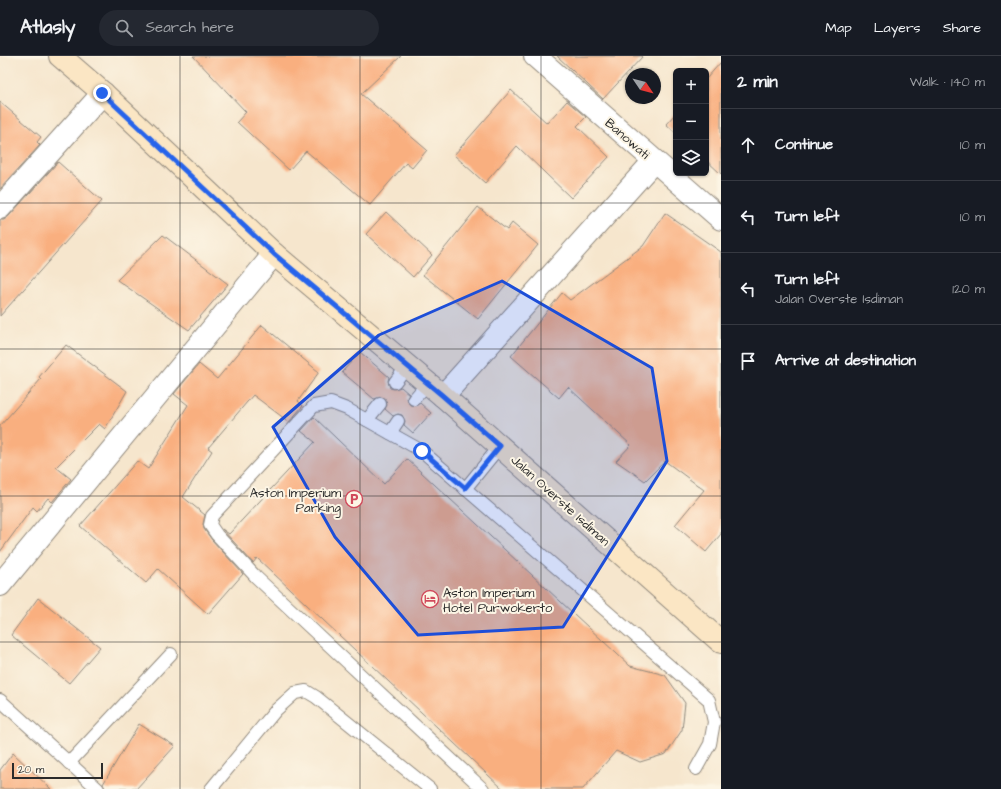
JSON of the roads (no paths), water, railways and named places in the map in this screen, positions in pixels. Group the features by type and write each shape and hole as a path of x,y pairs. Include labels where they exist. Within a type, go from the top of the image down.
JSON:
{"main road":[{"name":"Jalan Overste Isdiman","path":"60,56 102,93 401,374 428,392 500,446 721,642"}],"street":[{"name":"Banowati","path":"535,56 721,219"},
{"path":"0,208 102,93"},
{"path":"428,392 654,161"},
{"path":"0,585 274,254"}],"lane":[{"path":"483,789 256,577 217,535 210,525 212,516 314,406 330,403 347,409 422,451 709,700 714,722 710,744 696,769"},
{"path":"367,420 380,404"},
{"path":"390,433 398,420"},
{"path":"465,488 500,446"},
{"path":"69,763 171,654"},
{"path":"211,789 276,710 295,693 306,691 316,697 416,784 430,789"},
{"path":"0,700 98,789"}],"place":[{"name":"Aston Imperium Parking","path":"354,499"},
{"name":"Aston Imperium Hotel Purwokerto","path":"430,599"}]}
